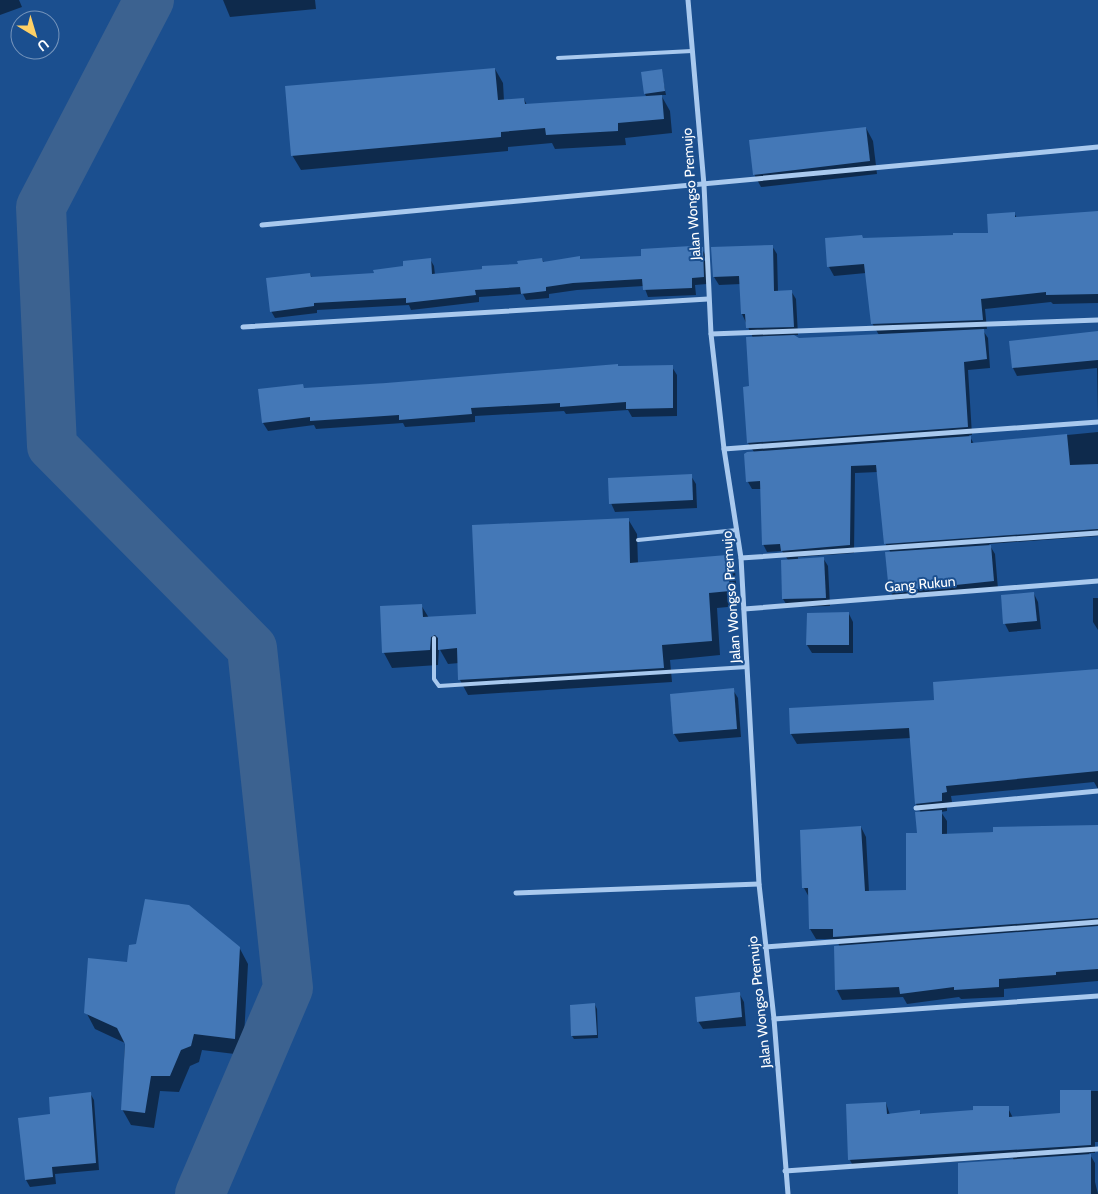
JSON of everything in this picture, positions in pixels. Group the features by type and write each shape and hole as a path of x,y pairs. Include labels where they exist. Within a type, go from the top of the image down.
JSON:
{"street":[{"name":"Jalan Wongso Premujo","path":"688,0 704,185 711,334 724,450 741,558 759,884 774,1020 788,1194"},
{"path":"262,225 1098,147"},
{"path":"243,327 708,299"},
{"path":"711,334 1098,320"},
{"path":"724,450 1098,422"},
{"path":"741,558 1098,533"},
{"name":"Gang Rukun","path":"744,609 1098,581"},
{"path":"916,808 1098,791"},
{"path":"516,893 759,884"},
{"path":"765,947 1098,922"},
{"path":"774,1020 1098,996"},
{"path":"786,1171 1098,1149"}],"lane":[{"path":"558,58 692,51"},
{"path":"638,540 737,530"},
{"path":"434,638 434,679 439,686 747,667"}],"building":[{"path":"495,68 498,100 524,98 525,104 662,95 664,119 618,123 618,131 546,135 545,128 501,132 501,137 291,156 285,86"},
{"path":"662,69 665,91 644,94 641,72"},
{"path":"866,127 870,161 753,175 749,140"},
{"path":"1098,211 1098,294 1046,295 1046,292 981,299 983,320 871,324 864,264 827,267 825,238 862,235 863,238 988,233 987,214 1015,212 1015,217"},
{"path":"773,245 774,291 792,290 794,327 746,328 745,314 741,314 739,276 713,277 711,247"},
{"path":"703,247 704,277 692,278 692,288 643,290 642,279 573,283 546,287 546,291 521,294 520,287 475,290 476,295 406,303 406,298 314,303 314,306 270,312 266,278 310,273 311,277 374,273 373,270 403,266 403,261 431,258 432,274 482,269 482,266 518,264 517,261 542,258 543,262 580,256 580,259 641,256 641,249"},
{"path":"984,329 987,359 964,362 968,427 747,443 743,387 749,386 746,337 794,335 799,338"},
{"path":"1098,331 1098,360 1012,368 1009,341"},
{"path":"618,364 618,366 673,365 673,408 626,409 626,402 560,407 560,403 471,408 472,414 399,420 399,415 310,421 310,417 262,423 258,389 303,384 304,388 386,383"},
{"path":"1067,434 1070,465 1098,464 1098,529 884,544 876,465 851,466 850,545 781,551 780,544 762,545 760,481 746,482 744,454 747,452 971,436 971,443"},
{"path":"692,474 693,500 609,504 608,478"},
{"path":"629,518 630,563 727,555 730,591 709,593 712,641 662,645 664,668 458,680 457,648 438,650 438,638 435,635 431,637 430,650 382,653 380,606 422,604 423,617 476,614 472,525"},
{"path":"991,545 994,581 889,592 885,552"},
{"path":"824,557 826,598 782,599 781,560"},
{"path":"1034,592 1037,621 1003,624 1001,595"},
{"path":"849,612 849,645 806,645 807,613"},
{"path":"1098,669 1098,771 946,786 947,792 942,793 942,801 915,804 909,728 790,734 789,708 934,700 933,682"},
{"path":"734,688 737,729 673,734 670,694"},
{"path":"942,810 942,834 993,832 993,827 1098,825 1098,918 833,937 833,929 809,929 808,888 802,888 800,830 861,826 865,891 906,890 906,833 917,833 915,812"},
{"path":"145,899 189,905 240,947 235,1039 194,1034 191,1046 181,1050 170,1076 151,1076 145,1113 121,1110 125,1044 117,1028 84,1013 88,958 127,962 129,945 136,944"},
{"path":"1098,926 1098,969 1056,972 1056,975 999,979 999,987 954,990 954,987 900,994 899,987 835,990 834,946"},
{"path":"740,992 742,1017 697,1022 695,997"},
{"path":"595,1003 597,1035 571,1036 570,1005"},
{"path":"1060,1090 1091,1090 1091,1145 848,1160 846,1104 886,1102 887,1114 920,1110 920,1114 973,1110 973,1106 1009,1106 1009,1117 1060,1113"},
{"path":"91,1092 96,1163 52,1167 53,1177 25,1180 18,1118 50,1114 49,1097"},
{"path":"1091,1154 1091,1194 958,1194 958,1163"}],"waterway":[{"path":"149,0 41,207 52,446 252,648 288,988 200,1194"}]}
